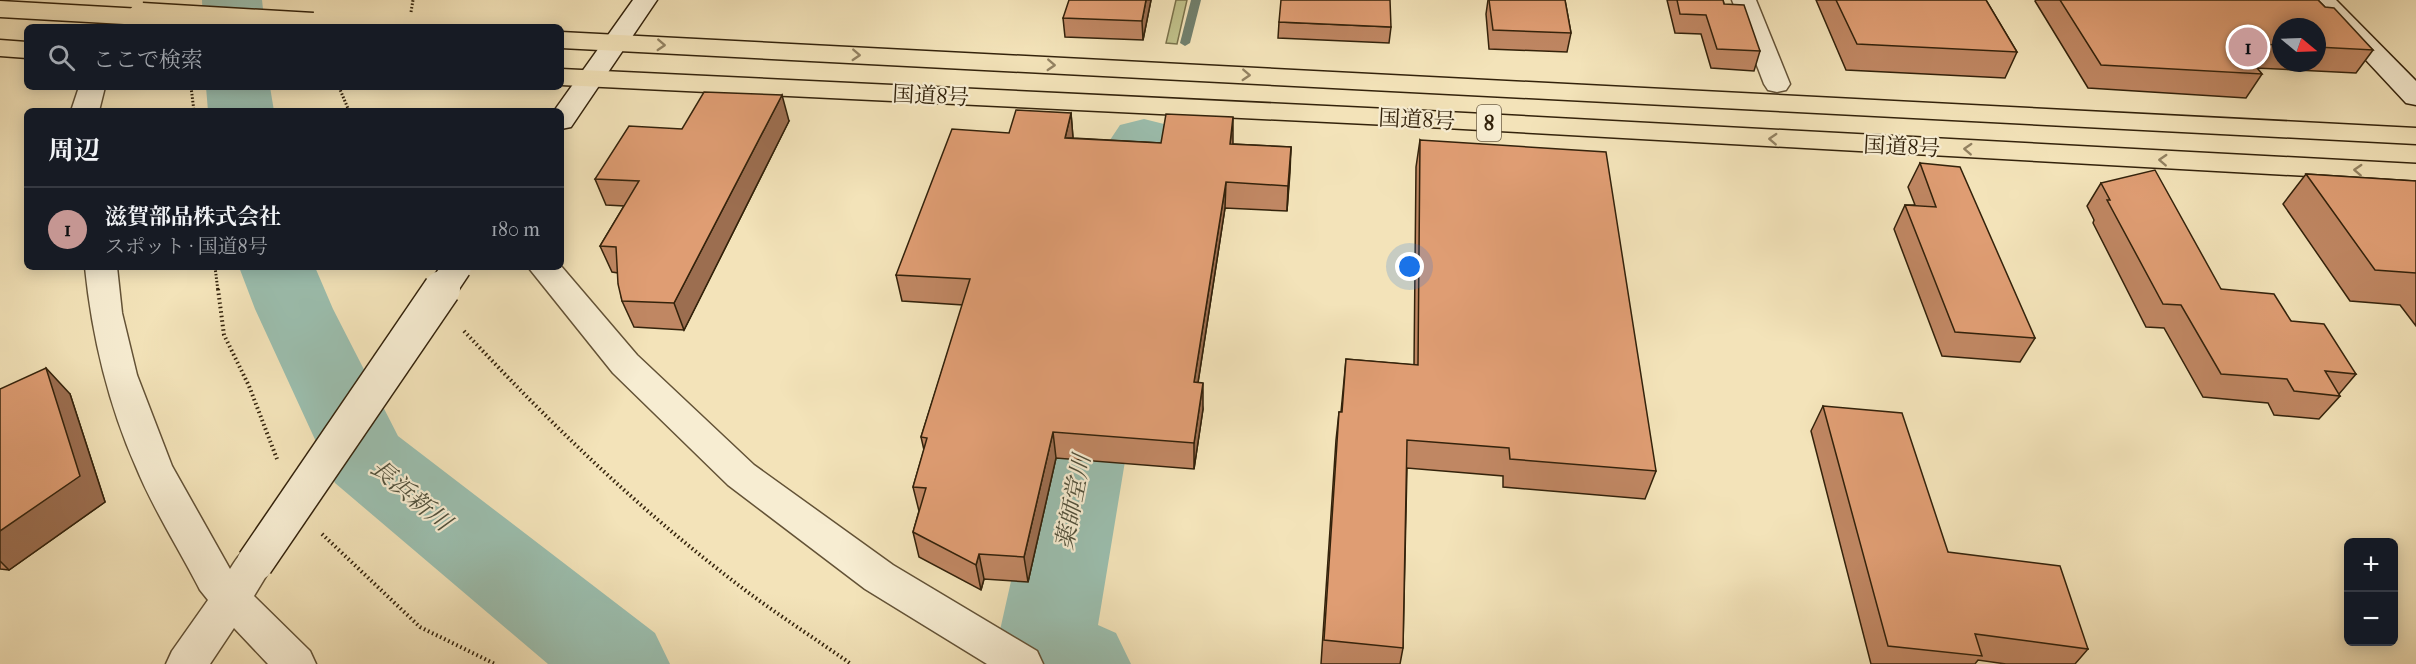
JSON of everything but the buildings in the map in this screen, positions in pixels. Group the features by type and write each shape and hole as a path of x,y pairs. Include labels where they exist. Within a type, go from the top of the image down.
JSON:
{"highway":[{"path":"0,9 262,24"},
{"name":"国道8号","path":"564,40 2416,136"},
{"path":"0,48 24,50"},
{"name":"国道8号","path":"564,76 1421,119 2416,173"}],"street":[{"path":"564,117 645,0"},
{"path":"1744,0 1777,84"},
{"path":"2322,0 2416,97"},
{"path":"86,108 91,90"},
{"path":"101,270 106,313 120,375 154,468 214,578 231,599 295,664"},
{"path":"187,664 455,270"},
{"path":"547,270 625,364 741,475 879,577 1022,664"}],"path":[{"path":"411,12 413,0"},
{"path":"191,90 194,108"},
{"path":"340,90 348,108"},
{"path":"460,326 536,408 603,472 728,577 851,664"}],"green space":[{"path":"1176,0 1187,0 1177,44 1166,43"}],"waterway":[{"name":"長浜新川","path":"232,0 234,24"},
{"name":"薬師堂川","path":"1185,43 1196,0"},
{"name":"長浜新川","path":"238,90 241,108"},
{"name":"薬師堂川","path":"1081,664 1045,648 1144,140"},
{"name":"長浜新川","path":"278,270 294,309 366,459 620,664"}],"place":[{"name":"滋賀部品株式会社","path":"2248,47"}]}
